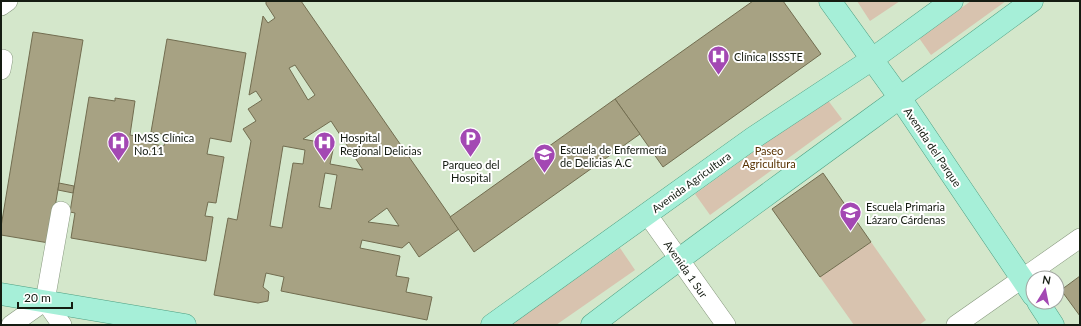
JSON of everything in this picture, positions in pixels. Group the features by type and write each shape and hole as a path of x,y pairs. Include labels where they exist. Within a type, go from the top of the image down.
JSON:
{"main road":[{"name":"Avenida del Parque","path":"830,1 871,60 900,98 1025,283"},
{"name":"Avenida Agricultura","path":"492,325 753,138 871,60 952,1"},
{"path":"592,325 679,259 1032,1"},
{"path":"1,294 185,325"},
{"path":"1043,310 1053,325"}],"street":[{"path":"1,6 8,1"},
{"path":"11,325 45,301 61,211"},
{"name":"Avenida 1 Sur","path":"647,214 726,325"},
{"path":"1046,270 1080,238"},
{"path":"956,325 1025,289"},
{"path":"45,301 62,325"}],"green space":[{"path":"857,1 900,1 870,21"},
{"path":"971,1 1006,1 931,55 919,38"},
{"name":"Paseo Agricultura","path":"827,99 842,119 710,215 695,194"},
{"path":"871,242 926,320 919,325 854,325 820,277"},
{"path":"620,248 635,270 556,325 510,325"}],"building":[{"name":"Hospital Regional Delicias","path":"266,1 301,1 459,229 419,257 409,242 402,248 362,240 360,248 400,256 396,276 409,278 406,292 432,297 427,320 281,291 284,277 266,273 263,287 269,292 268,301 258,303 214,295 228,218 237,220 251,141 243,129 256,121 248,109 262,100 256,91 249,95 263,16 268,23 275,18 266,4","holes":["295,65 315,95 308,100 289,68","331,121 363,170 330,164 334,145 303,139","283,146 305,150 303,164 293,163 282,228 270,226","325,173 337,175 331,209 319,207","387,208 399,226 368,222"]},
{"name":"Clínica ISSSTE","path":"753,1 783,1 821,54 663,167 615,99"},
{"path":"33,32 83,40 49,243 1,235 1,227"},
{"path":"167,39 246,53 231,142 210,138 207,154 224,157 216,203 208,202 205,216 213,217 206,261 71,238 75,213 70,212 89,97 115,101 115,98 135,101 130,135 147,138 147,143 164,146 166,135 151,132"},
{"name":"Escuela de Enfermería de Delicias A.C","path":"615,99 640,134 474,252 450,217"},
{"path":"823,173 871,242 820,277 772,209"},
{"path":"59,183 74,186 73,193 58,190"},
{"path":"1080,276 1080,316 1065,295 1065,287"}],"place":[{"name":"Clínica ISSSTE","path":"718,76"},
{"name":"Parqueo del Hospital","path":"471,158"},
{"name":"IMSS Clínica No.11","path":"119,162"},
{"name":"Hospital Regional Delicias","path":"325,162"},
{"name":"Escuela de Enfermería de Delicias A.C","path":"545,174"},
{"name":"Escuela Primaria Lázaro Cárdenas","path":"851,232"}]}
